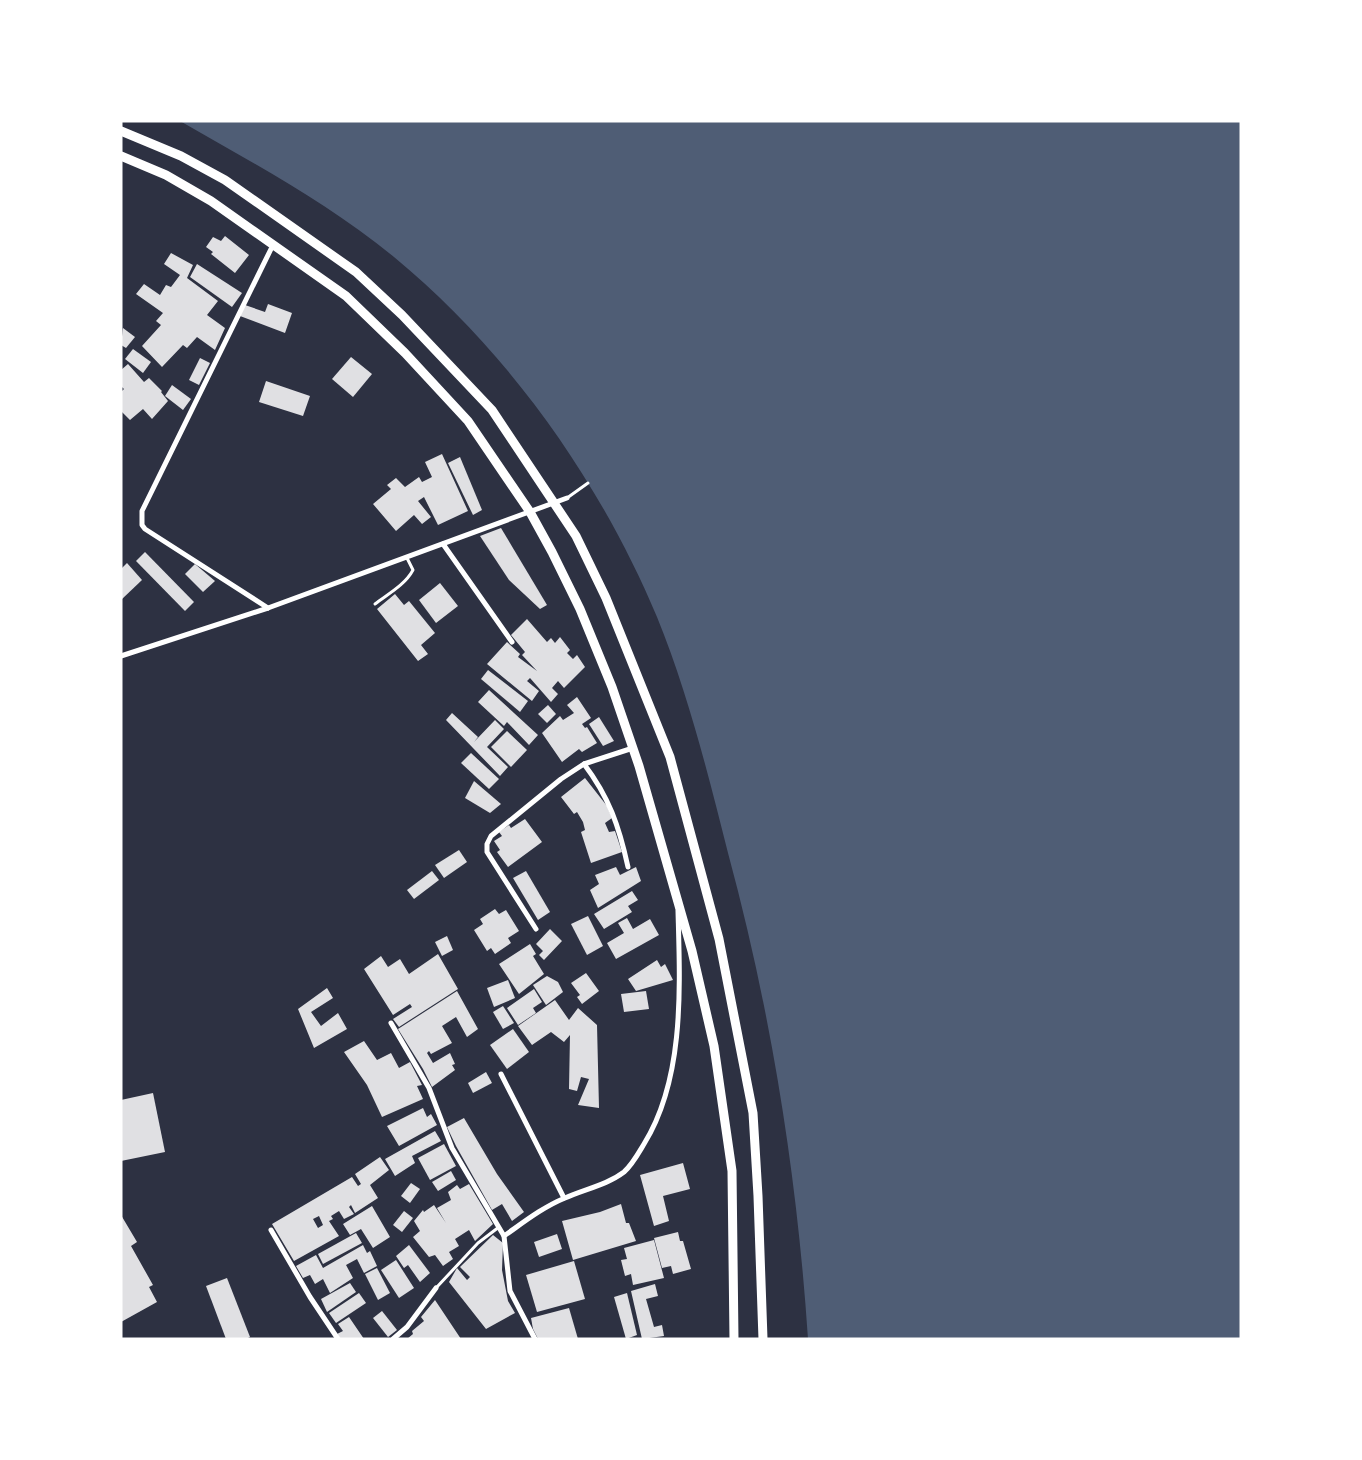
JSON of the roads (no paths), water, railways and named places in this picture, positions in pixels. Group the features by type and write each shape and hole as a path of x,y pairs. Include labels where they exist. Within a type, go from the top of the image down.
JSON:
{"main road":[{"path":"121,131 182,156 225,180 356,272 415,328 492,410 576,536 606,598 670,757 719,939 752,1114 758,1196 763,1339"},
{"path":"121,156 166,175 211,201 346,296 406,353 468,421 530,512 580,609 612,687 633,748 692,950 714,1046 732,1171 734,1339"}],"street":[{"path":"268,608 145,529 142,524 142,511 271,249"},
{"path":"121,656 268,608 567,498"},
{"path":"443,544 512,642"},
{"path":"536,929 487,852 487,844 492,836 512,818 584,764 633,748"},
{"path":"584,764 600,784 611,805 628,867"},
{"path":"504,1236 540,1211 564,1198 612,1180 625,1170 654,1128 665,1101 671,1075 680,988 677,898"},
{"path":"391,1022 429,1088 455,1152 504,1236 510,1291 535,1339"},
{"path":"501,1074 564,1198"},
{"path":"272,1230 310,1297 338,1339"},
{"path":"393,1339 407,1326 436,1288"}],"lane":[{"path":"567,498 588,483"},
{"path":"375,604 405,582 410,576 413,570 408,558"},
{"path":"436,1288 478,1243 499,1227"}],"water":[{"path":"180,121 1241,121 1241,1339 808,1339 797,1216 789,1155 780,1094 757,973 713,793 688,704 657,617 634,566 579,468 547,421 512,376 436,294 369,237 317,201"}]}
